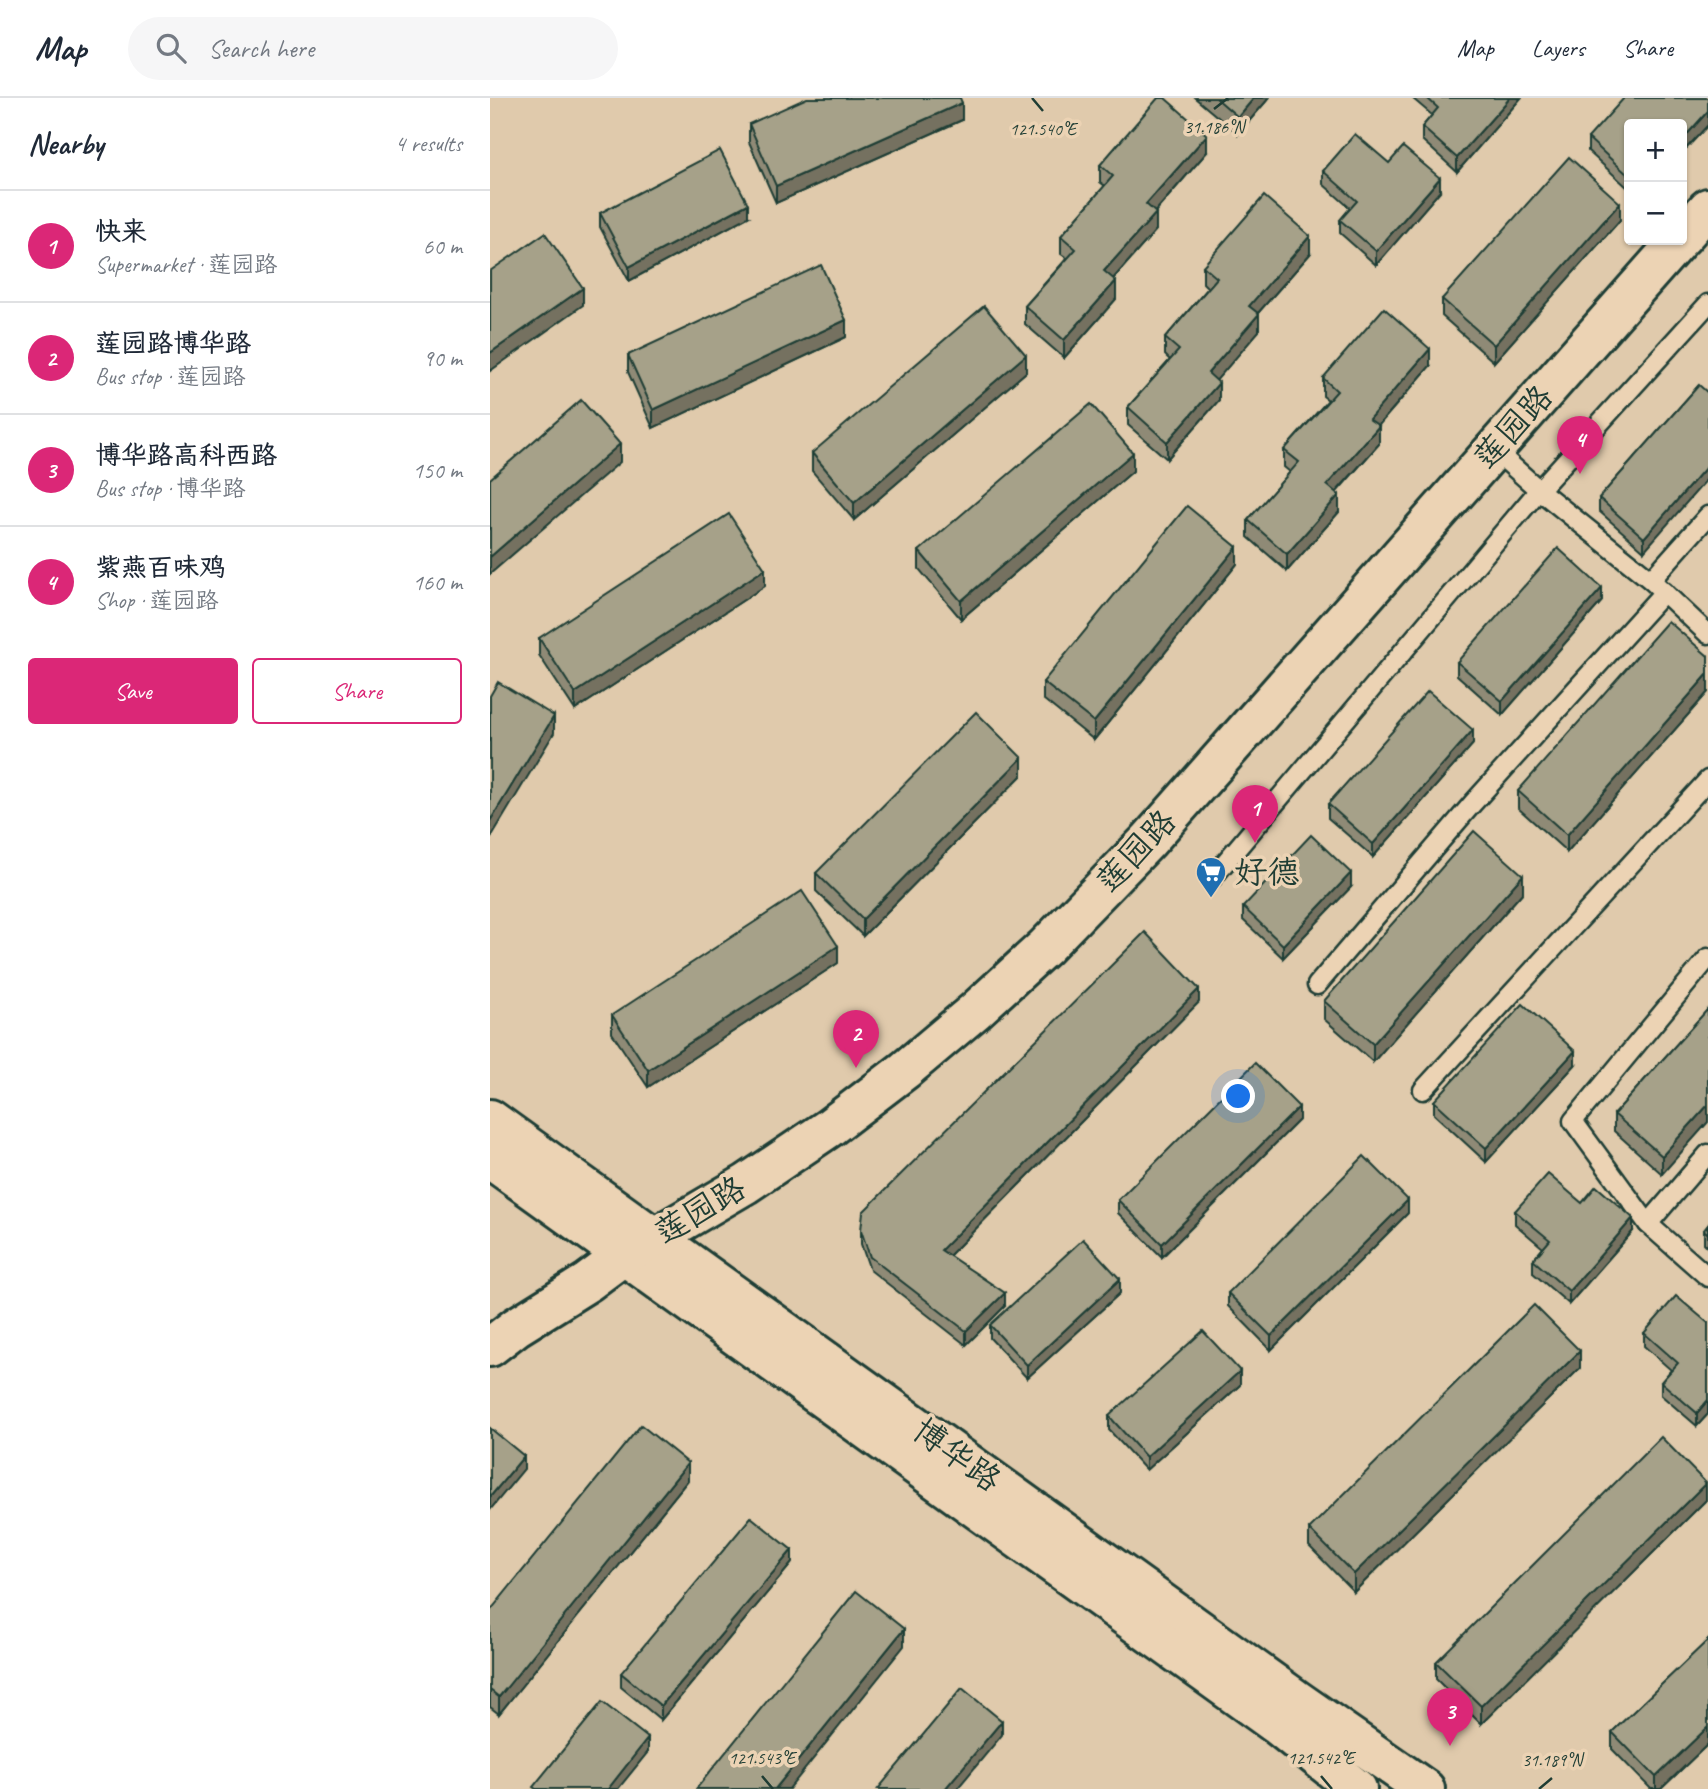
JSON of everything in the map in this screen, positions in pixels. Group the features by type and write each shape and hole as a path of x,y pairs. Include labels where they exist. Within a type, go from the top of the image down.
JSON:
{"street":[{"name":"莲园路","path":"1687,231 1708,208"},
{"name":"莲园路","path":"490,1347 516,1327 639,1247 746,1184 829,1128 905,1070 1035,956 1148,841 1675,245"},
{"name":"博华路","path":"490,1119 639,1247 1277,1725 1357,1789"},
{"name":"博华路","path":"490,1159 639,1247 1425,1789"}],"lane":[{"path":"1213,877 1539,490 1708,304"},
{"path":"1493,449 1657,586 1708,634"},
{"path":"1317,985 1657,586 1708,516"},
{"path":"1423,1090 1708,780"},
{"path":"1708,958 1573,1121 1648,1223 1708,1277"},
{"path":"1648,1223 1708,1154"}],"building":[{"path":"807,98 960,98 962,103 776,186 749,124"},
{"path":"1158,98 1165,98 1207,135 1146,204 1156,213 1104,271 1116,281 1064,340 1025,306 1076,249 1061,236 1113,176 1100,165"},
{"path":"1216,98 1254,98 1238,117"},
{"path":"1427,98 1510,98 1457,158 1422,127 1438,108"},
{"path":"1624,98 1708,98 1708,111 1687,134 1687,119 1624,119 1624,171 1588,138"},
{"path":"1355,134 1389,163 1403,147 1440,178 1376,251 1340,220 1357,201 1323,171"},
{"path":"720,150 748,204 629,267 600,213"},
{"path":"1569,157 1620,203 1494,345 1442,299"},
{"path":"1264,196 1310,236 1249,306 1259,314 1208,373 1219,383 1167,442 1128,407 1179,350 1165,338 1217,278 1203,266"},
{"path":"545,233 583,288 490,353 490,271"},
{"path":"821,265 846,320 653,410 628,355"},
{"path":"984,306 1026,355 854,503 812,453"},
{"path":"1384,308 1430,349 1369,419 1379,426 1327,485 1339,495 1287,554 1248,520 1299,462 1284,450 1337,391 1323,378"},
{"path":"1699,385 1708,393 1708,465 1644,538 1599,498"},
{"path":"581,400 620,444 490,557 490,479"},
{"path":"1091,404 1133,453 961,601 919,551"},
{"path":"1187,506 1237,547 1094,722 1043,682"},
{"path":"729,514 765,569 575,693 539,638"},
{"path":"1558,548 1602,588 1502,701 1457,662"},
{"path":"1668,621 1708,656 1708,674 1567,835 1518,791"},
{"path":"498,682 554,716 490,821 490,696"},
{"path":"1428,691 1473,730 1373,844 1328,804"},
{"path":"976,712 1022,758 863,919 816,873"},
{"path":"1474,831 1523,875 1373,1044 1324,1001"},
{"path":"1311,835 1351,873 1283,945 1243,907"},
{"path":"802,891 838,946 648,1070 612,1015"},
{"path":"1145,932 1199,989 941,1250 1005,1293 966,1331 870,1257 861,1230 863,1212"},
{"path":"1523,1004 1575,1051 1486,1148 1434,1101"},
{"path":"1708,1009 1708,1105 1662,1156 1614,1114"},
{"path":"1255,1063 1299,1107 1162,1244 1118,1200"},
{"path":"1364,1156 1408,1200 1271,1336 1228,1293"},
{"path":"1548,1174 1582,1203 1596,1186 1633,1218 1569,1291 1533,1260 1550,1240 1515,1211"},
{"path":"1083,1239 1120,1279 1027,1365 990,1325"},
{"path":"1676,1296 1708,1323 1708,1400 1697,1413 1661,1382 1678,1363 1644,1333"},
{"path":"1534,1305 1580,1351 1354,1574 1309,1529"},
{"path":"1203,1331 1240,1371 1146,1457 1109,1416"},
{"path":"641,1425 688,1463 499,1697 490,1690 490,1611"},
{"path":"490,1428 524,1456 490,1497"},
{"path":"1661,1437 1706,1483 1481,1706 1436,1662"},
{"path":"751,1517 792,1550 661,1706 621,1673"},
{"path":"856,1591 904,1629 775,1789 696,1789"},
{"path":"1708,1640 1708,1727 1656,1777 1612,1732"},
{"path":"962,1688 1002,1721 945,1789 878,1789"},
{"path":"602,1702 648,1738 608,1789 533,1787"}],"place":[{"name":"紫燕百味鸡","path":"1580,474"},
{"name":"快来","path":"1255,843"},
{"name":"好德","path":"1211,899"},
{"name":"莲园路博华路","path":"856,1068"},
{"name":"博华路高科西路","path":"1450,1746"}]}
